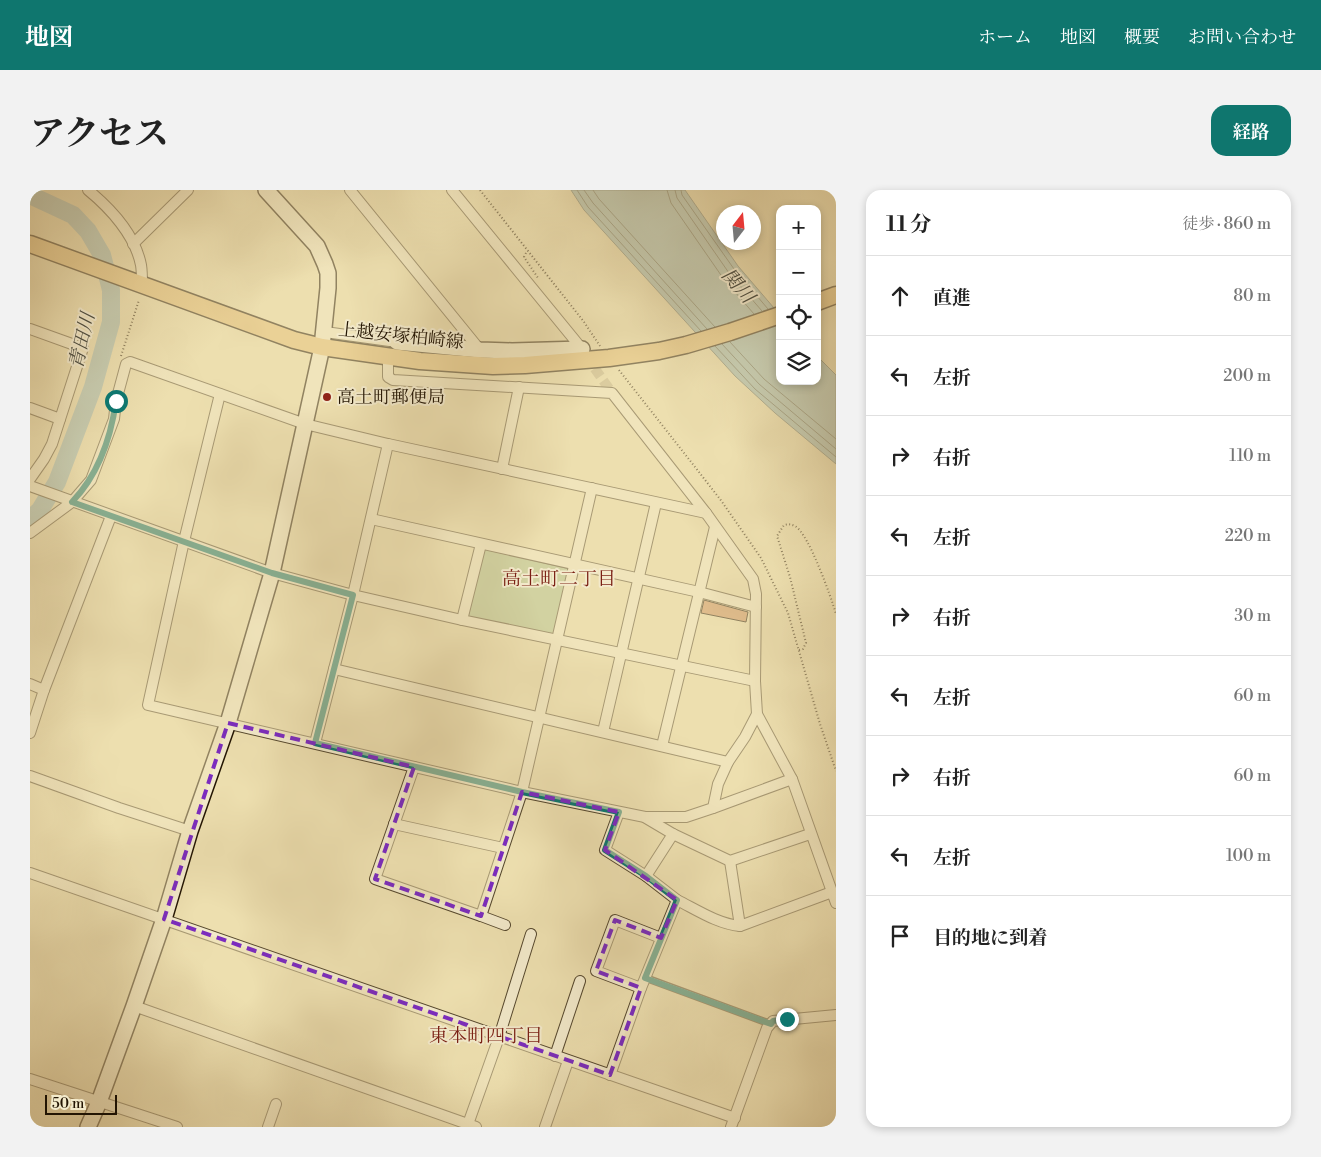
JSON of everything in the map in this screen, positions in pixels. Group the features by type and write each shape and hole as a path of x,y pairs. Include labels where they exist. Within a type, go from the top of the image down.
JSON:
{"main road":[{"name":"上越安塚柏崎線","path":"30,244 126,278 140,292 286,337 392,349 420,360 493,366 627,356 686,345 776,317"},
{"path":"821,301 836,295"}],"street":[{"path":"88,190 109,208 133,244 141,264 140,292"},
{"path":"133,244 188,190"},
{"path":"350,190 480,350"},
{"path":"452,190 582,349"},
{"path":"88,1127 134,1006 164,919 190,831 228,723 272,573 324,340 328,288 328,273 325,264 317,246 272,192"},
{"path":"30,329 83,348 52,444 31,484 69,501 272,573 353,595 462,620 755,681"},
{"path":"582,349 538,351 392,349 388,377 393,380 612,393 706,513 753,580 756,594 755,681 757,714 792,779 810,834 836,902"},
{"path":"30,533 91,480 114,419 116,401 126,364 130,362 135,362 306,424 388,444 706,513"},
{"path":"502,469 519,387"},
{"path":"220,394 184,542 148,705 315,743 414,768 645,817 686,817 792,779"},
{"path":"30,408 60,419"},
{"path":"315,743 353,595 388,444"},
{"path":"481,916 522,792 592,488"},
{"path":"603,732 656,502"},
{"path":"30,733 44,690 111,516"},
{"path":"371,519 638,578 756,607"},
{"path":"662,746 715,527"},
{"path":"462,620 481,544"},
{"path":"334,668 728,762"},
{"path":"30,684 44,690"},
{"path":"713,808 718,784 728,762 745,737 757,714"},
{"path":"414,768 375,879 505,925"},
{"path":"30,776 190,831"},
{"path":"619,812 605,850 646,876 677,900 731,925 740,926 832,892"},
{"path":"645,817 673,834 730,861 810,834"},
{"path":"394,824 503,848"},
{"path":"646,876 673,834"},
{"path":"730,861 740,926"},
{"path":"30,873 568,1060 733,1122 767,1028 773,1021 836,1015"},
{"path":"610,1075 660,938 677,900"},
{"path":"641,988 596,971 615,920 660,938"},
{"path":"134,1006 471,1126 531,934"},
{"path":"555,1056 580,981"},
{"path":"545,1127 568,1060"},
{"path":"30,1079 177,1127"},
{"path":"268,1127 276,1104"}],"lane":[{"path":"645,978 771,1024"}],"path":[{"path":"480,190 584,322 609,358"},
{"path":"126,364 121,357 140,292"},
{"path":"799,650 803,649 806,643 790,577 777,536 784,525 796,526 802,534 826,581 836,614"}],"highlighted area":[{"path":"228,723 414,767 375,879 481,916 522,792 619,812 605,850 677,900 661,938 615,920 596,971 641,988 610,1075 164,919"}],"green space":[{"path":"484,549 570,569 554,638 468,617"}],"water":[{"name":"関川","path":"571,190 685,190 716,234 716,250 727,250 776,310 776,385 821,385 821,360 836,375 836,464 775,413 735,376 584,210"}],"building":[{"path":"704,600 748,612 746,622 701,613"}],"waterway":[{"name":"青田川","path":"30,195 73,215 88,231 102,255 111,290 111,322 93,387 57,482 40,510 30,519"}],"tunnel":[{"path":"586,356 612,393"}],"place":[{"name":"高土町郵便局","path":"327,397"}],"district":[{"name":"高土町二丁目","path":"559,579"},
{"name":"東本町四丁目","path":"486,1036"}],"route":[{"path":"116,401 114,419 98,464 91,480 72,502 272,573 353,595 315,743 414,768 619,812 605,850 646,876 677,900 645,978 771,1024 773,1021 787,1019"}]}
